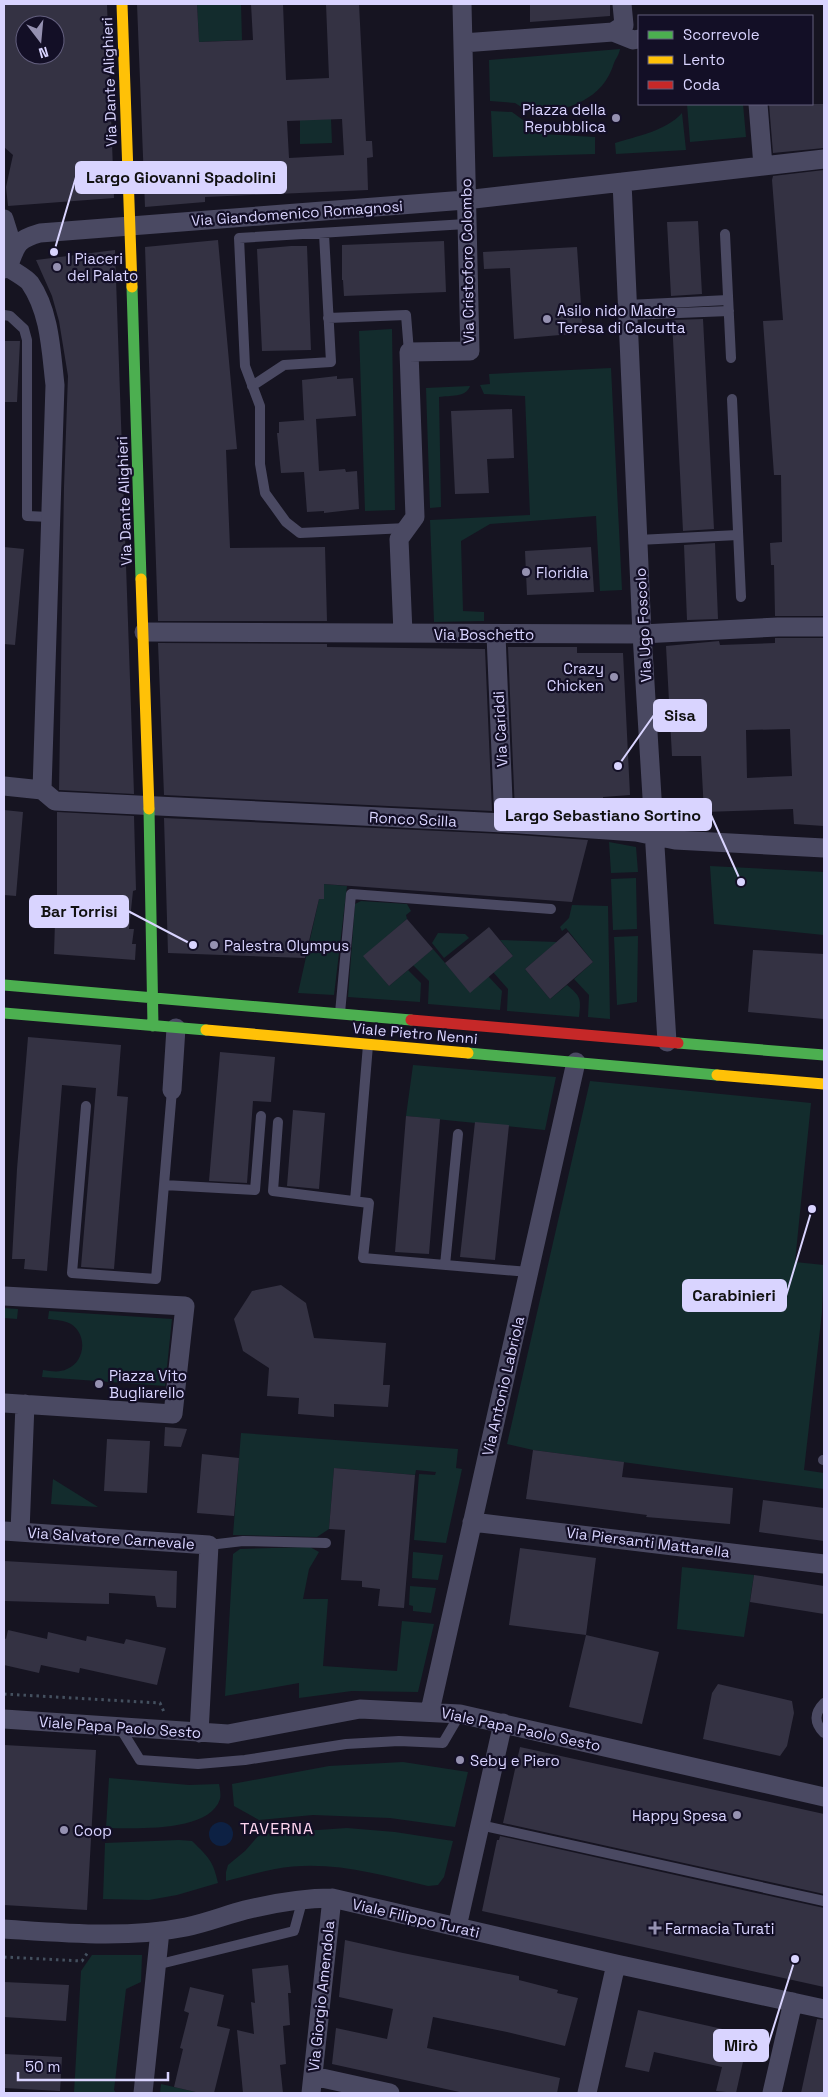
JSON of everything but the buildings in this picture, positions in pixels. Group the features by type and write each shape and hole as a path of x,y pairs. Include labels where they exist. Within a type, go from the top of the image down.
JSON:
{"street":[{"name":"Via Dante Alighieri","path":"122,4 144,632 154,998 153,1026"},
{"name":"Via Cristoforo Colombo","path":"409,352 470,350 465,200 462,4"},
{"path":"618,29 622,4"},
{"path":"463,43 618,29 633,40 638,39"},
{"path":"758,105 768,166 824,159"},
{"name":"Via Giandomenico Romagnosi","path":"9,262 23,238 40,233 465,200 768,166"},
{"name":"Via Ugo Foscolo","path":"622,182 642,634 656,836 667,1042"},
{"path":"4,219 9,262 29,282 40,303 50,337 55,385 42,790"},
{"path":"403,634 399,539 415,517 409,352"},
{"name":"Via Boschetto","path":"144,632 496,635 642,634 778,627 824,627"},
{"name":"Via Cariddi","path":"496,635 504,823"},
{"name":"Ronco Scilla","path":"4,786 42,790 55,801 504,823 636,832 675,840 824,848"},
{"name":"Viale Pietro Nenni","path":"4,985 824,1055"},
{"path":"312,1039 314,1012"},
{"name":"Viale Pietro Nenni","path":"4,1013 824,1084"},
{"path":"172,1090 176,1028"},
{"path":"645,1068 647,1040"},
{"path":"689,1072 691,1044"},
{"name":"Via Antonio Labriola","path":"430,1711 576,1062"},
{"path":"4,1296 185,1306 173,1414 4,1403"},
{"path":"12,1532 25,1404"},
{"name":"Via Piersanti Mattarella","path":"472,1522 824,1564"},
{"name":"Via Salvatore Carnevale","path":"12,1532 209,1545 199,1733"},
{"name":"Viale Papa Paolo Sesto","path":"4,1719 228,1734 360,1709 430,1711 460,1714 503,1723 824,1797"},
{"path":"457,1927 503,1723"},
{"name":"Viale Filippo Turati","path":"4,1929 85,1935 160,1931 186,1927 247,1910 303,1898 332,1898 616,1964 824,2009"},
{"name":"Via Giorgio Amendola","path":"312,2085 332,1898"},
{"path":"143,2093 160,1931"},
{"path":"587,2093 616,1964"},
{"path":"772,2093 793,2002"},
{"path":"312,2085 390,2093"}],"lane":[{"path":"407,528 300,533 286,522 265,493 260,464 260,406 245,366 239,238 466,224"},
{"path":"252,386 284,365 330,362 324,234"},
{"path":"725,234 731,358"},
{"path":"628,310 728,305"},
{"path":"4,315 10,316 24,329 27,340 27,516 50,517"},
{"path":"328,318 406,315 409,352"},
{"path":"732,399 741,597"},
{"path":"638,540 738,536"},
{"path":"340,1014 351,894 551,909"},
{"path":"355,1201 368,1044"},
{"path":"86,1106 72,1273 156,1280 172,1090"},
{"path":"164,1185 255,1190 261,1116"},
{"path":"278,1122 273,1191 369,1203 363,1258 529,1272"},
{"path":"445,1265 458,1134"},
{"path":"209,1545 243,1541 326,1543"},
{"path":"824,1703 818,1709 816,1718 818,1727 824,1733"},
{"path":"119,1726 140,1760 198,1764 244,1760 346,1744 399,1741 443,1743 460,1714"},
{"path":"480,1825 824,1901"},
{"path":"156,1965 294,1931 303,1898"}],"path":[{"path":"4,1694 160,1704 169,1720"},
{"path":"4,1957 82,1961 90,1950"}],"green space":[{"path":"197,4 241,4 242,40 199,42"},
{"path":"620,49 609,76 602,86 583,101 572,106 534,115 515,103 490,101 489,60"},
{"path":"687,105 743,105 746,137 690,142"},
{"path":"491,111 512,112 542,134 595,137 595,154 493,157"},
{"path":"682,113 686,150 616,154 615,143 660,129"},
{"path":"331,119 332,143 300,144 300,120"},
{"path":"392,329 395,510 365,511 359,331"},
{"path":"611,368 622,590 600,591 596,516 490,524 461,541 463,611 484,612 484,621 434,622 430,520 530,515 525,396 484,394 480,385 490,384 489,374"},
{"path":"470,386 468,390 461,394 439,397 441,507 430,508 426,388"},
{"path":"609,842 636,847 638,872 611,873"},
{"path":"710,866 824,872 824,935 714,924"},
{"path":"636,878 637,929 613,930 611,879"},
{"path":"324,884 347,886 334,995 298,993 319,899 324,899"},
{"path":"361,901 407,904 411,911 406,915 407,919 364,956 389,986 408,970 421,983 420,1002 348,997 355,904"},
{"path":"572,905 608,906 610,1019 588,1017 589,995 574,979 593,962 566,928 562,931 560,927 569,918"},
{"path":"438,933 465,934 469,938 444,958 432,943"},
{"path":"638,936 637,1002 617,1005 614,937"},
{"path":"500,940 557,942 525,969 550,999 567,985 572,989 579,998 579,1017 507,1011 508,989 493,972 513,956"},
{"path":"433,949 470,992 488,976 502,991 500,1010 428,1004 429,981 413,965"},
{"path":"413,1065 556,1077 545,1130 406,1116"},
{"path":"590,1081 811,1103 795,1262 824,1265 822,1312 804,1470 824,1473 824,1489 533,1450 507,1444"},
{"path":"4,1308 18,1309 17,1319 4,1318"},
{"path":"49,1311 172,1319 165,1386 42,1377 43,1370 61,1371 73,1366 81,1355 82,1348 82,1341 76,1329 66,1322 48,1319"},
{"path":"241,1433 458,1449 456,1468 462,1469 446,1543 414,1540 419,1474 435,1475 436,1472 416,1470 415,1475 334,1468 329,1529 317,1537 233,1535"},
{"path":"53,1479 98,1507 51,1504"},
{"path":"310,1547 319,1552 309,1569 303,1599 328,1599 323,1666 397,1671 402,1621 434,1624 418,1692 352,1691 299,1698 299,1683 225,1696 233,1554 240,1549"},
{"path":"413,1552 443,1555 438,1580 412,1578"},
{"path":"682,1567 754,1575 744,1637 677,1629"},
{"path":"410,1586 436,1588 431,1613 413,1611 413,1606 409,1605"},
{"path":"403,1762 468,1772 455,1827 390,1818 313,1815 259,1820 234,1806 232,1784 329,1766"},
{"path":"109,1778 189,1785 219,1784 220,1799 213,1810 201,1818 186,1823 151,1828 106,1828"},
{"path":"347,1828 395,1832 453,1841 444,1877 438,1885 428,1886 352,1869 294,1866 226,1881 228,1865 245,1851 260,1834"},
{"path":"192,1841 206,1855 212,1864 218,1883 177,1895 149,1900 103,1899 105,1843"},
{"path":"92,1955 142,1955 141,1982 126,1989 114,2090 116,2093 74,2093 81,1971"},
{"path":"161,2084 200,2093 160,2093"}],"water":[{"path":"221,1822 229,1826 233,1834 229,1842 221,1846 213,1842 209,1834 213,1826"}],"traffic: fast":[{"path":"132,287 141,579"},
{"path":"149,809 153,1026"},
{"path":"4,985 411,1020"},
{"path":"4,1013 206,1030"},
{"path":"678,1043 824,1055"},
{"path":"468,1053 717,1075"}],"traffic: slow":[{"path":"122,4 132,287"},
{"path":"141,579 149,809"},
{"path":"206,1030 468,1053"},
{"path":"717,1075 824,1084"}],"traffic: jam":[{"path":"411,1020 678,1043"}],"place":[{"name":"Piazza della Repubblica","path":"616,118"},
{"name":"Largo Giovanni Spadolini","path":"54,252"},
{"name":"I Piaceri del Palato","path":"57,267"},
{"name":"Asilo nido Madre Teresa di Calcutta","path":"547,319"},
{"name":"Floridia","path":"526,572"},
{"name":"Crazy Chicken","path":"614,677"},
{"name":"Sisa","path":"618,766"},
{"name":"Largo Sebastiano Sortino","path":"741,882"},
{"name":"Bar Torrisi","path":"193,945"},
{"name":"Palestra Olympus","path":"214,945"},
{"name":"Carabinieri","path":"812,1209"},
{"name":"Piazza Vito Bugliarello","path":"99,1384"},
{"name":"Seby e Piero","path":"460,1760"},
{"name":"Happy Spesa","path":"737,1815"},
{"name":"Coop","path":"64,1830"},
{"name":"Farmacia Turati","path":"655,1928"},
{"name":"Mirò","path":"795,1959"}],"district":[{"name":"TAVERNA","path":"277,1828"}]}
